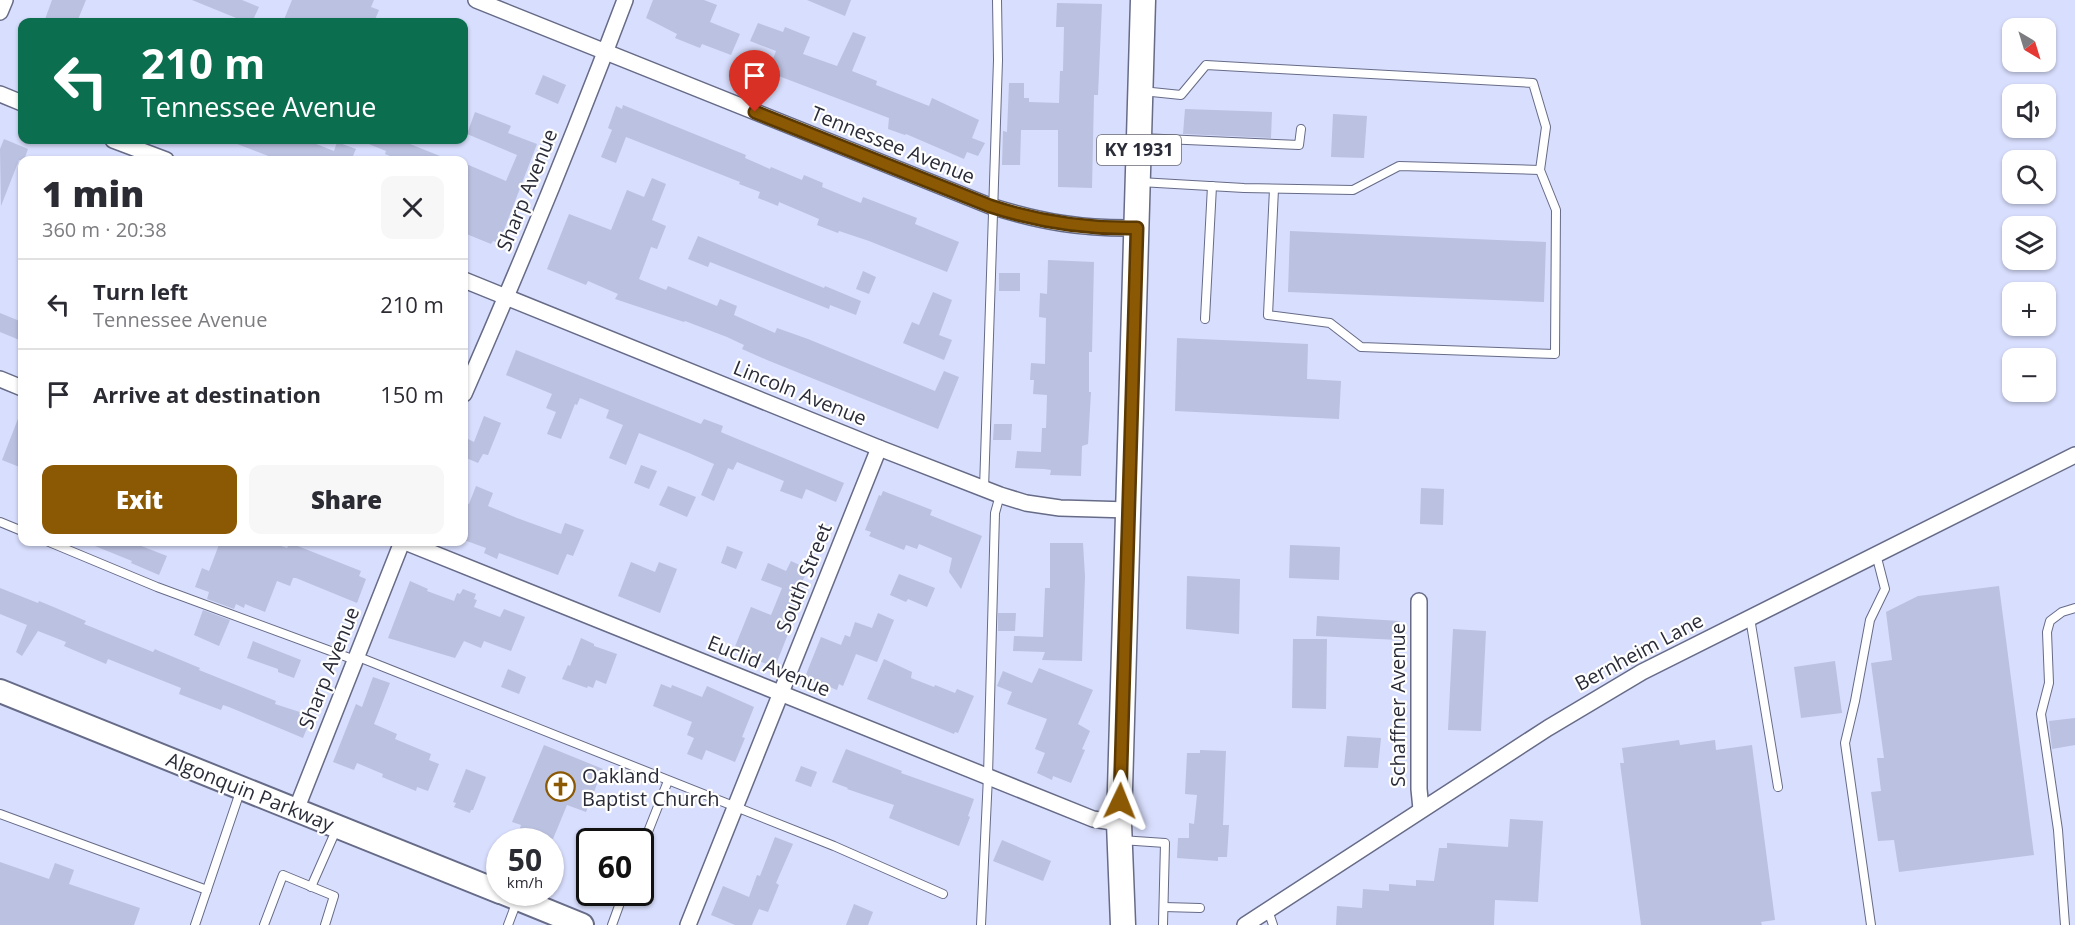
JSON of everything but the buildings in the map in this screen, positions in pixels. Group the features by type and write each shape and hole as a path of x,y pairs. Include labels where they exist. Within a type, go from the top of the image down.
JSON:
{"main road":[{"name":"KY 1931","path":"1123,925 1119,832 1143,0"},
{"name":"Algonquin Parkway","path":"0,691 486,886"},
{"name":"Algonquin Parkway","path":"535,906 582,925"}],"street":[{"path":"0,12 5,0"},
{"name":"Tennessee Avenue","path":"476,0 993,207 1057,224 1098,228 1137,228"},
{"name":"Sharp Avenue","path":"468,385 506,297 624,0"},
{"path":"0,94 18,101"},
{"path":"124,144 155,156"},
{"name":"Lincoln Avenue","path":"468,282 1000,495 1026,503 1060,508 1129,510"},
{"path":"0,379 18,386"},
{"name":"South Street","path":"688,925 879,448"},
{"name":"Bernheim Lane","path":"1245,925 1270,918 1420,809 1597,697 1642,672 2075,455"},
{"name":"Sharp Avenue","path":"296,810 402,546"},
{"name":"Euclid Avenue","path":"414,546 1093,819 1119,832"},
{"name":"Schaffner Avenue","path":"1419,601 1420,809"}],"lane":[{"path":"984,489 998,60 997,0"},
{"path":"1141,91 1181,95 1206,64 1533,83 1546,127 1540,170 1556,210 1555,354 1361,347 1330,323 1268,315 1274,189"},
{"path":"1140,138 1299,145 1301,129"},
{"path":"1138,182 1274,189 1353,190 1399,166 1540,170"},
{"path":"1205,319 1212,186"},
{"path":"981,925 988,777 994,513 1000,495"},
{"path":"0,522 18,529"},
{"path":"59,546 157,587 356,658 735,807 834,846 943,894"},
{"path":"1871,925 1845,742 1870,620 1885,590 1876,554"},
{"path":"2065,925 2058,830 2041,714 2049,683 2047,632 2050,621 2062,612 2075,608"},
{"path":"1750,618 1778,787"},
{"path":"649,828 668,781"},
{"path":"195,925 241,788"},
{"path":"0,814 207,890"},
{"path":"311,887 338,827"},
{"path":"1119,832 1165,843 1163,925"},
{"path":"264,925 282,875 334,896 326,925"},
{"path":"507,906 508,925"},
{"path":"612,925 619,906"},
{"path":"1164,907 1200,908"}],"place":[{"name":"Oakland Baptist Church","path":"561,787"}],"route":[{"path":"755,112 990,206 1026,217 1057,224 1098,228 1137,228 1120,801"}]}
